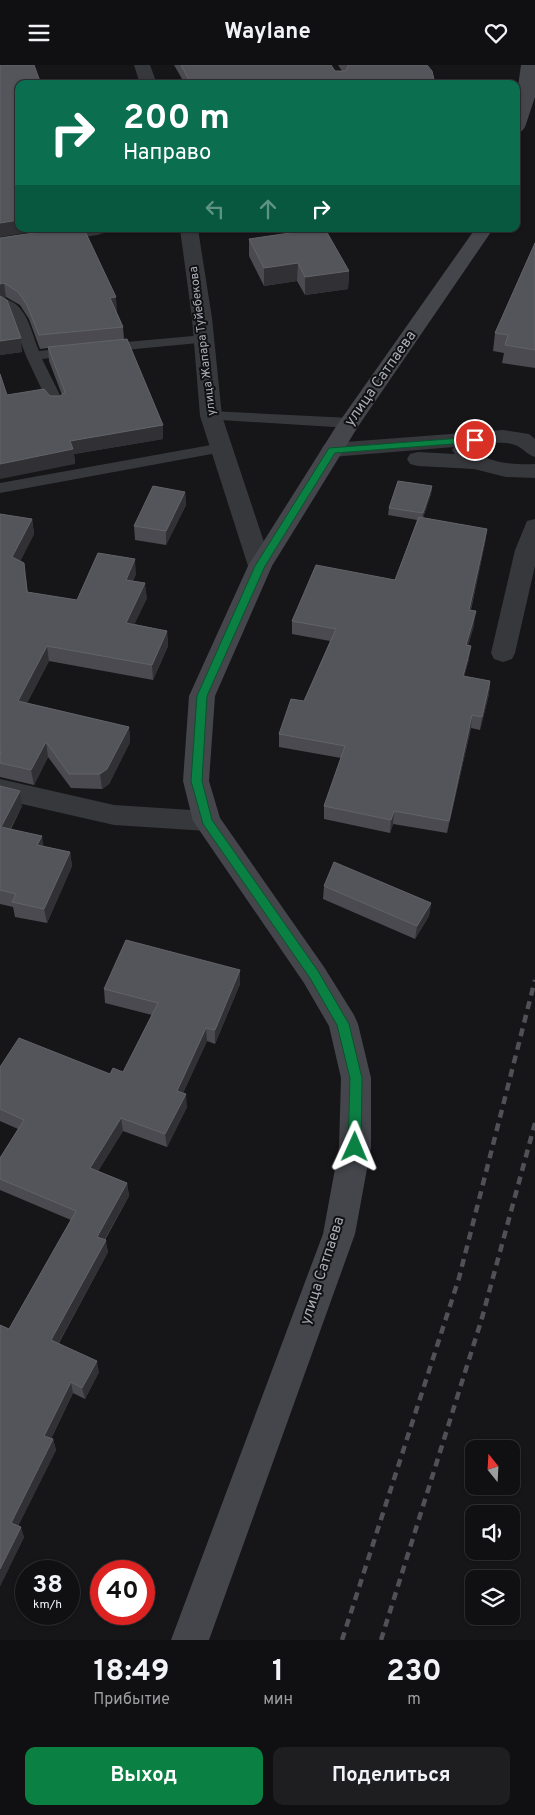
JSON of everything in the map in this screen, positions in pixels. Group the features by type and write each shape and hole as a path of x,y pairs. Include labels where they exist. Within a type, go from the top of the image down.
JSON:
{"street":[{"path":"142,65 148,80"},
{"path":"520,115 526,97 529,65"},
{"path":"0,244 78,232"},
{"name":"улица Жапара Туйебекова","path":"189,232 204,339 211,417 260,566"},
{"name":"улица Сатпаева","path":"190,1640 339,1233 355,1147 356,1078 342,1024 314,975 207,821 196,781 202,696 260,566 332,450 482,232"},
{"path":"332,450 503,437 521,439 535,450"},
{"path":"460,441 464,453 476,462"},
{"path":"332,450 476,462 501,469 525,472 535,471"},
{"path":"504,653 527,549 535,526"},
{"path":"0,789 114,815 207,821"}],"lane":[{"path":"0,304 5,303 16,311 33,356 57,405"},
{"path":"33,356 204,339"},
{"path":"211,417 350,423"},
{"path":"0,488 222,448"}],"building":[{"path":"0,65 34,65 40,80 15,80 15,221 0,223"},
{"path":"181,65 331,65 335,71 346,71 347,65 427,65 432,71 434,80 189,80"},
{"path":"40,232 85,232 116,297 110,298 123,327 39,335 27,305 18,292 4,283 0,284 0,238"},
{"path":"297,232 327,232 349,271 305,277 298,263 264,268 249,239"},
{"path":"535,243 535,350 505,345 508,335 495,333"},
{"path":"0,296 7,300 21,338 0,341"},
{"path":"127,339 163,425 70,441 73,449 0,464 0,374 7,395 44,389 50,396 60,396 65,392 48,347"},
{"path":"398,481 432,486 423,513 389,508"},
{"path":"153,486 185,492 166,531 134,526"},
{"path":"0,514 32,519 12,557 24,563 27,592 77,600 98,553 135,559 126,580 145,583 126,623 167,631 152,665 47,646 18,701 129,727 107,769 100,774 69,774 46,742 31,770 0,763"},
{"path":"419,517 487,529 469,610 476,611 466,645 471,646 463,676 490,681 482,717 472,715 449,821 394,811 391,820 324,806 345,746 279,734 291,699 304,701 336,629 292,621 316,565 395,580"},
{"path":"0,786 20,791 1,827 42,836 37,845 70,852 44,909 12,902 16,894 0,890"},
{"path":"334,862 431,903 417,926 324,886"},
{"path":"126,940 240,970 215,1030 206,1028 177,1091 186,1094 165,1134 121,1118 90,1168 127,1183 97,1237 106,1240 51,1340 97,1361 82,1388 71,1382 44,1436 53,1439 11,1523 21,1527 0,1569 0,1325 9,1329 76,1211 0,1179 0,1158 24,1120 0,1109 0,1067 19,1038 110,1074 113,1068 123,1072 158,1003 104,989"}],"railway":[{"path":"342,1640 459,1278 535,980"},
{"path":"381,1640 482,1318 535,1123"}],"route":[{"path":"355,1147 356,1078 342,1024 314,975 207,821 196,781 202,696 260,566 332,450 475,440"}]}
